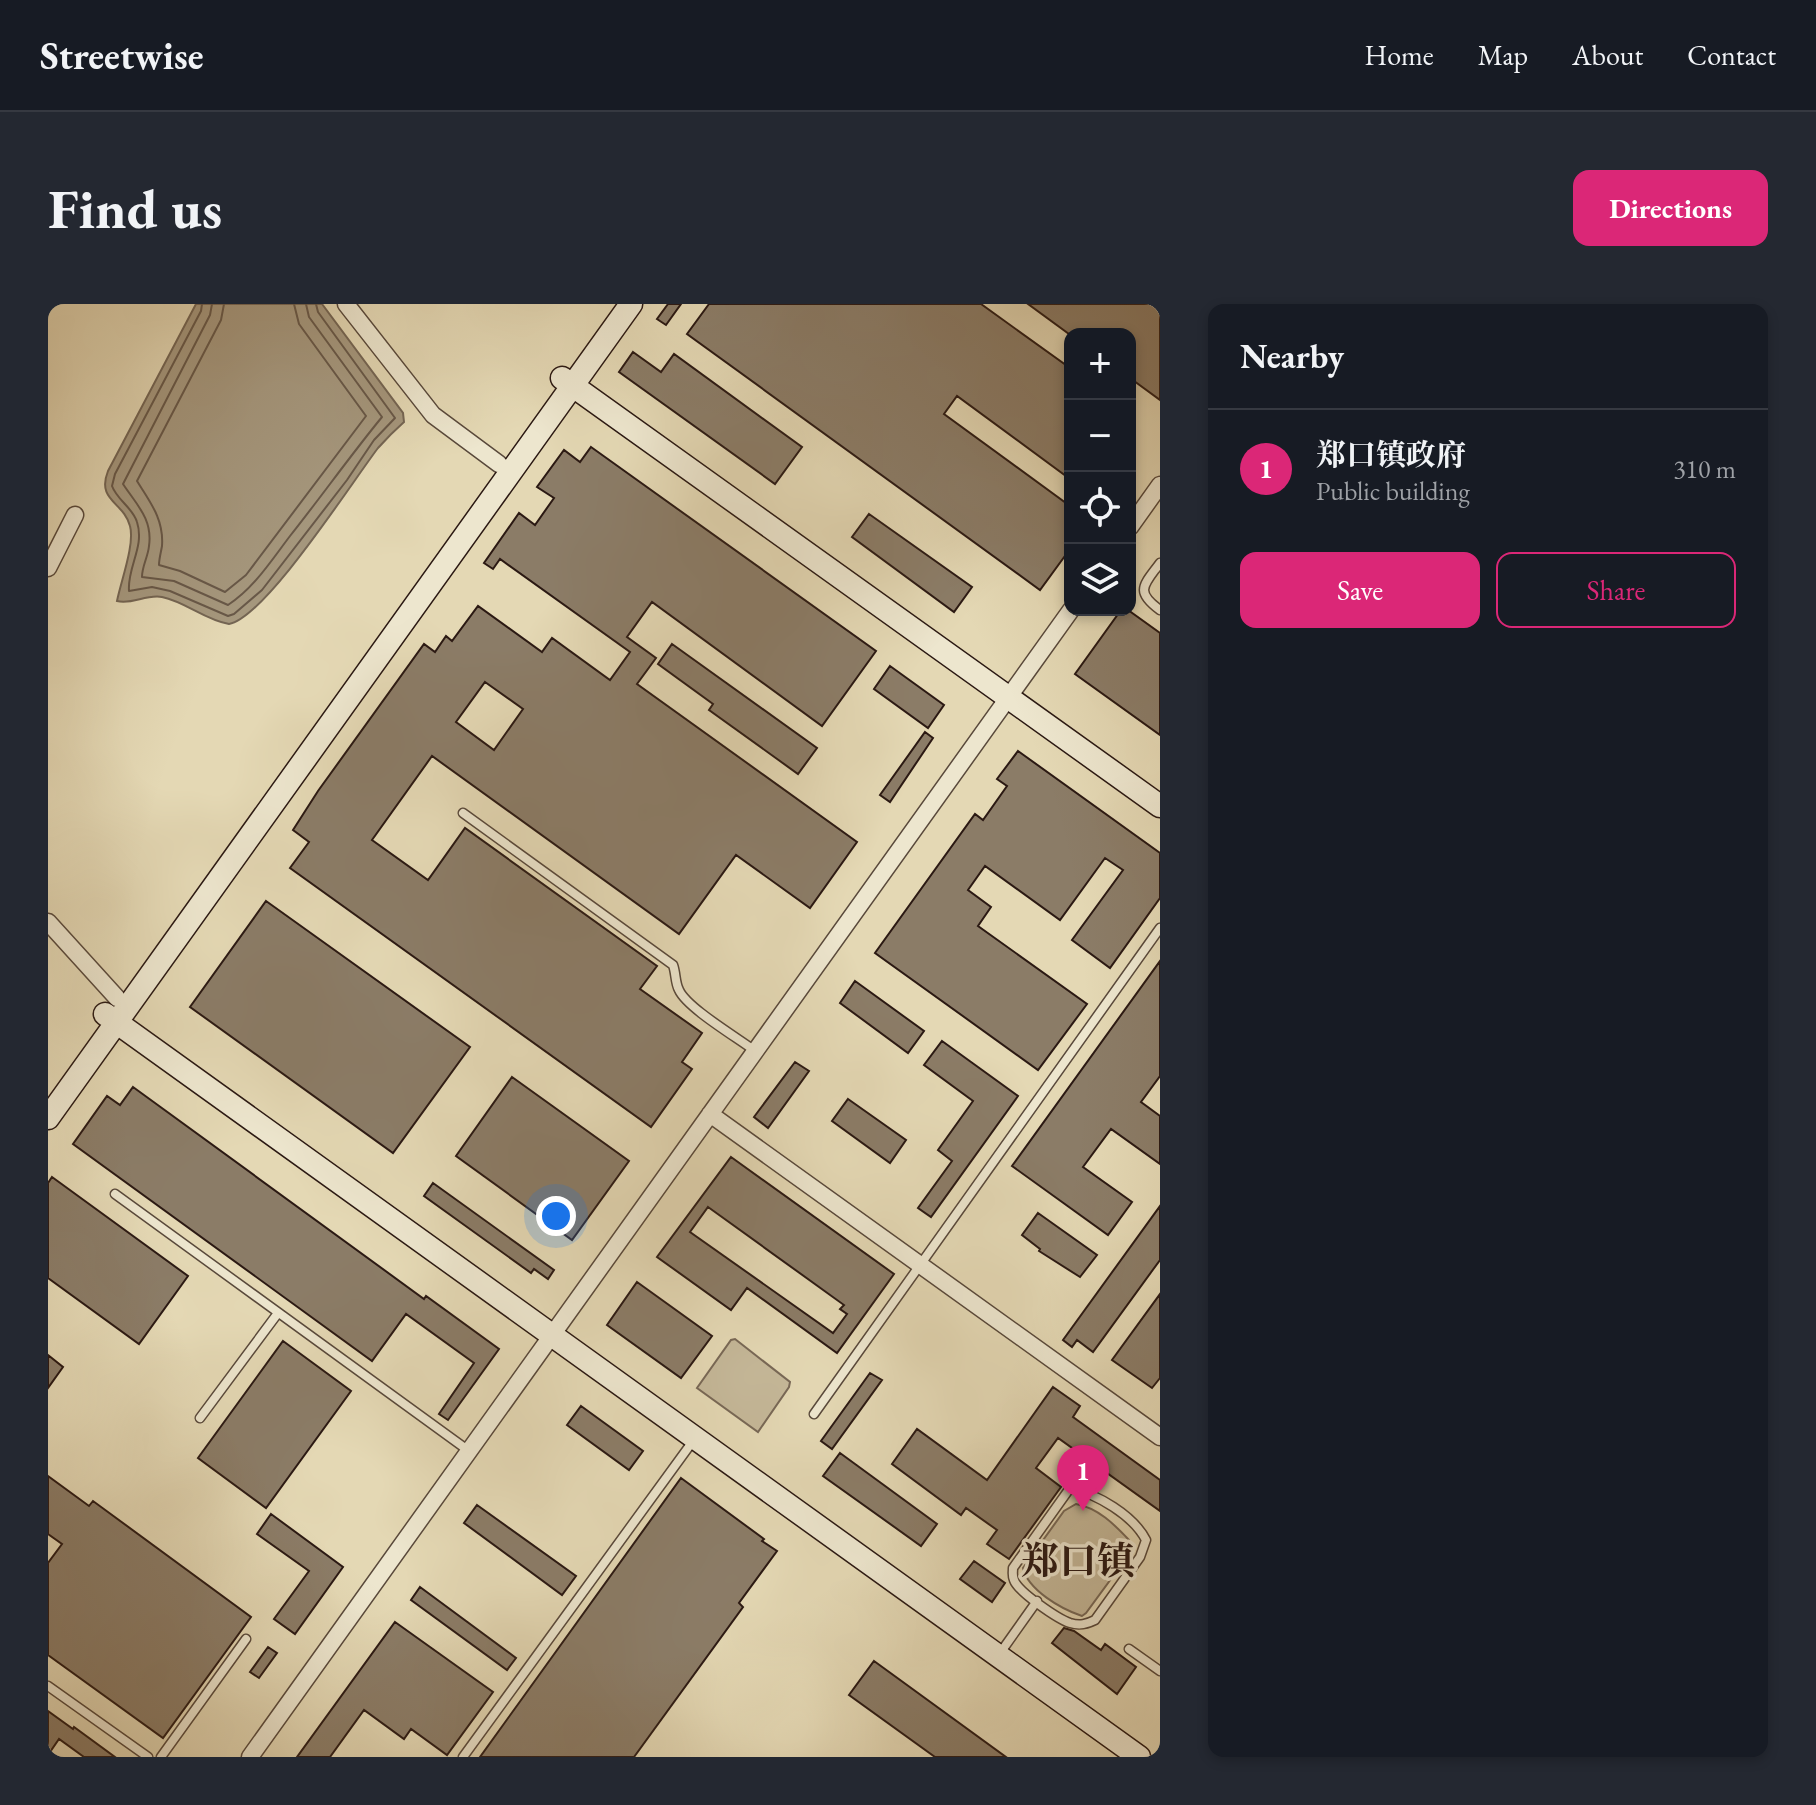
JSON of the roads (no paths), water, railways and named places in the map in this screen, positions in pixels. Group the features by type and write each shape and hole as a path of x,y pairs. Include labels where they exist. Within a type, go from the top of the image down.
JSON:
{"street":[{"path":"346,304 433,415 499,464"},
{"path":"48,1095 113,1012 567,382 614,304"},
{"path":"48,1118 113,1012 499,464 631,304"},
{"path":"567,382 1160,806"},
{"path":"1136,519 1160,485"},
{"path":"48,568 75,515"},
{"path":"250,1757 1067,616"},
{"path":"48,922 113,1012 552,1335 1139,1757"},
{"path":"710,1114 1160,1437"}],"lane":[{"path":"1160,563 1145,584 1143,593 1160,610"},
{"path":"463,813 673,965 677,987 685,1000 755,1051"},
{"path":"814,1414 1160,928"},
{"path":"115,1194 469,1451"},
{"path":"200,1418 278,1313"},
{"path":"463,1757 695,1438"},
{"path":"1070,1488 1088,1492 1139,1527 1146,1540 1140,1557 1095,1620 1087,1625 1069,1623 1037,1601 1012,1578 1013,1568 1070,1488"},
{"path":"998,1656 1037,1601"},
{"path":"161,1757 246,1639"},
{"path":"1129,1649 1160,1671"},
{"path":"48,1686 148,1757"}],"water":[{"path":"196,304 322,304 403,413 404,422 378,448 285,575 245,616 229,624 162,597 117,601 131,534 127,518 108,495 105,481"}],"place":[{"name":"郑口镇政府","path":"1083,1511"}],"district":[{"name":"郑口镇","path":"1078,1560"}]}
